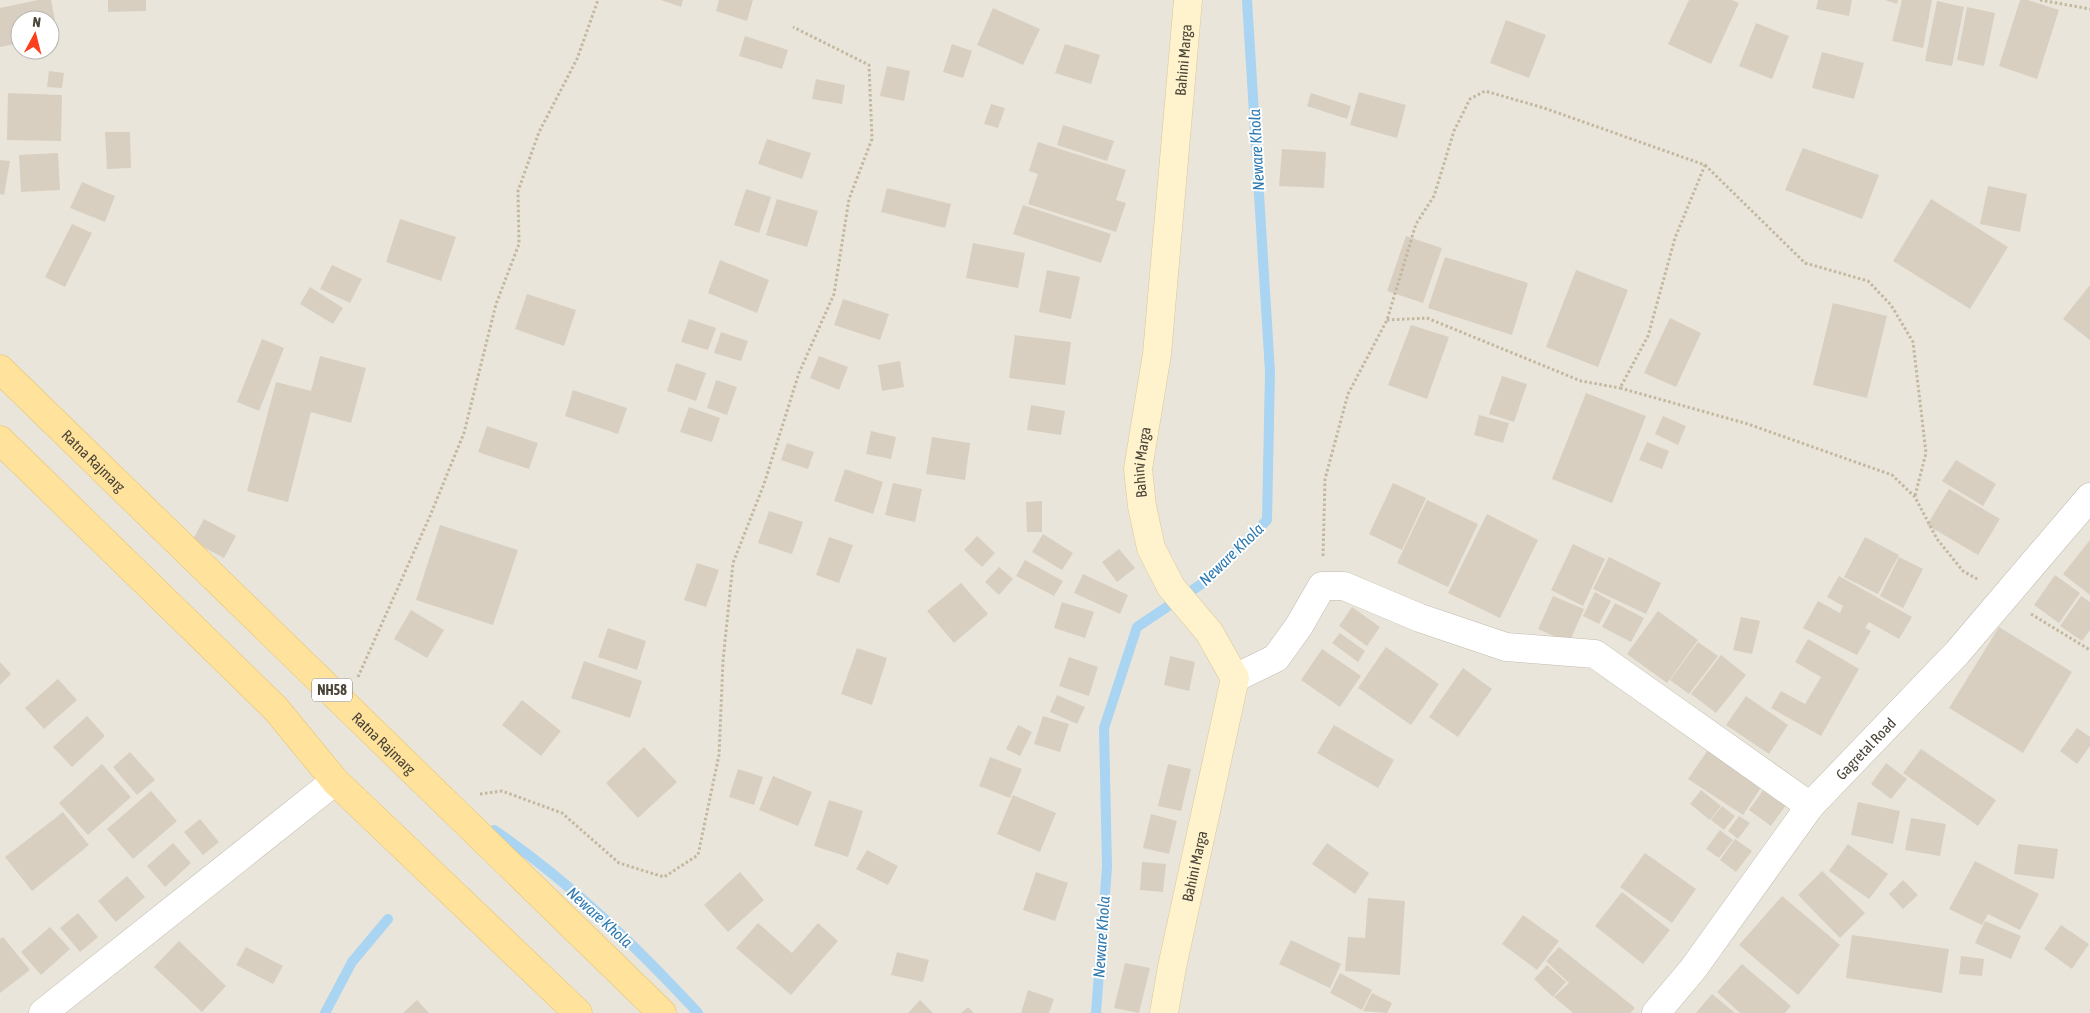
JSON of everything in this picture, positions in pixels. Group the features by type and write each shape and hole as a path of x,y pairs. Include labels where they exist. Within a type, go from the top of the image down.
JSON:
{"main road":[{"name":"Ratna Rajmarg","path":"0,369 662,1013"},
{"path":"0,440 276,709 335,781 578,1013"}],"street":[{"name":"Bahini Marga","path":"1164,1013 1172,967 1235,678 1209,632 1172,587 1152,548 1142,506 1138,469 1156,354 1188,0"},
{"name":"Gagretal Road","path":"1656,1013 1693,969 1810,806 2007,597 2090,497"},
{"path":"1235,678 1276,658 1299,626 1322,586 1344,586 1420,618 1506,647 1595,654 1810,806"},
{"path":"44,1013 335,781"}],"path":[{"path":"348,706 354,686 430,516 464,433 496,304 519,244 518,191 539,132 578,59 598,0"},
{"path":"2040,0 2090,9"},
{"path":"445,800 502,791 562,813 619,864 664,877 698,855 719,755 723,661 733,562 764,484 799,373 834,294 849,199 872,139 869,65 794,28"},
{"path":"1322,586 1325,478 1348,394 1387,320 1416,224 1434,196 1454,131 1470,99 1485,91 1554,111 1705,165 1806,263 1868,281 1892,305 1914,342 1926,453 1915,496"},
{"path":"1620,388 1648,336 1675,238 1705,165"},
{"path":"1387,320 1427,318 1581,381 1620,388 1748,424 1892,475 1915,496 1937,540 1963,571 2090,650"}],"shaded area":[{"path":"0,0 2090,0 2090,1013 0,1013"}],"building":[{"path":"38,0 51,0 53,10 10,10 10,45 0,47 0,8"},
{"path":"108,0 146,0 146,11 108,12"},
{"path":"661,0 683,0 681,7"},
{"path":"719,0 753,0 747,21 716,11"},
{"path":"1689,0 1732,0 1739,3 1711,64 1668,44"},
{"path":"1818,0 1852,0 1849,16 1816,9"},
{"path":"1885,0 1898,0 1897,4"},
{"path":"1902,0 1932,0 1923,48 1892,41"},
{"path":"2020,0 2028,0 2059,10 2037,79 1999,66"},
{"path":"1937,1 1964,7 1952,66 1925,61"},
{"path":"1967,7 1995,13 1984,66 1957,60"},
{"path":"993,8 1040,29 1023,65 977,45"},
{"path":"1506,20 1546,35 1529,78 1490,63"},
{"path":"1756,23 1789,36 1772,79 1739,66"},
{"path":"745,36 788,50 782,69 739,56"},
{"path":"952,44 972,51 963,78 943,72"},
{"path":"1065,44 1100,55 1091,84 1055,73"},
{"path":"1822,52 1864,63 1854,99 1812,88"},
{"path":"887,66 910,71 904,101 880,96"},
{"path":"49,71 64,73 62,88 47,87"},
{"path":"816,79 845,85 842,104 812,99"},
{"path":"1359,92 1406,105 1397,138 1350,125"},
{"path":"8,93 62,95 61,141 7,140"},
{"path":"1311,93 1351,106 1347,119 1307,106"},
{"path":"991,104 1005,108 998,128 984,124"},
{"path":"1063,125 1114,141 1107,161 1057,145"},
{"path":"105,132 130,132 131,168 107,169"},
{"path":"767,139 811,153 802,179 758,164"},
{"path":"1038,142 1126,170 1116,200 1126,203 1116,232 1028,204 1038,174 1029,171"},
{"path":"1803,148 1879,175 1862,219 1785,190"},
{"path":"1282,149 1326,152 1324,188 1279,186"},
{"path":"58,153 60,190 21,192 19,155"},
{"path":"0,160 10,161 4,195 0,194"},
{"path":"82,182 115,196 105,222 70,208"},
{"path":"1988,186 2027,194 2020,232 1980,224"},
{"path":"887,188 951,204 945,228 881,212"},
{"path":"746,189 771,197 759,233 734,225"},
{"path":"777,199 818,211 807,247 766,235"},
{"path":"1931,199 2008,247 1970,309 1893,261"},
{"path":"1023,205 1111,234 1101,263 1013,234"},
{"path":"400,219 456,237 441,281 386,262"},
{"path":"72,224 92,233 65,287 45,277"},
{"path":"1406,236 1442,248 1423,303 1387,291"},
{"path":"973,243 1025,253 1018,288 966,278"},
{"path":"1445,257 1528,283 1512,335 1428,308"},
{"path":"720,260 769,280 757,313 708,293"},
{"path":"332,265 362,279 350,303 320,289"},
{"path":"1047,270 1080,277 1071,319 1039,312"},
{"path":"1576,270 1628,290 1598,367 1546,347"},
{"path":"2090,285 2090,340 2063,319"},
{"path":"310,287 343,308 333,324 300,304"},
{"path":"527,294 576,310 564,346 515,329"},
{"path":"843,299 889,314 880,340 834,325"},
{"path":"1833,303 1887,316 1867,398 1813,385"},
{"path":"1670,318 1701,333 1676,387 1644,373"},
{"path":"689,319 716,328 708,350 681,342"},
{"path":"1411,325 1449,337 1427,399 1388,385"},
{"path":"721,332 748,341 741,361 714,353"},
{"path":"1015,335 1071,342 1065,385 1009,378"},
{"path":"262,339 284,348 259,411 237,402"},
{"path":"320,356 366,368 351,423 311,412 288,502 247,491 276,382 311,391"},
{"path":"819,356 848,367 839,390 810,378"},
{"path":"900,361 904,387 882,391 878,365"},
{"path":"676,363 706,373 696,401 667,391"},
{"path":"1502,376 1527,384 1514,422 1489,414"},
{"path":"716,380 737,387 727,415 707,408"},
{"path":"573,390 627,408 618,434 565,416"},
{"path":"1586,393 1646,416 1612,503 1552,479"},
{"path":"1031,405 1065,411 1061,435 1027,430"},
{"path":"689,407 720,418 712,442 680,432"},
{"path":"1479,415 1509,423 1503,443 1474,435"},
{"path":"1663,416 1686,426 1678,445 1655,434"},
{"path":"487,426 538,443 529,469 478,452"},
{"path":"871,431 896,437 891,459 866,454"},
{"path":"932,437 970,443 965,480 926,474"},
{"path":"1647,442 1669,451 1662,469 1639,460"},
{"path":"787,443 814,452 808,469 781,460"},
{"path":"1956,460 1996,484 1983,506 1942,481"},
{"path":"845,469 883,482 873,514 834,501"},
{"path":"893,483 922,489 915,522 885,515"},
{"path":"1393,483 1426,498 1402,550 1369,534"},
{"path":"1949,489 2000,519 1978,555 1927,525"},
{"path":"1427,500 1478,524 1448,587 1397,563"},
{"path":"1042,501 1042,532 1027,532 1026,502"},
{"path":"769,511 803,522 792,554 758,543"},
{"path":"1487,514 1538,540 1500,618 1448,593"},
{"path":"204,519 236,536 224,558 192,541"},
{"path":"440,525 518,550 493,625 416,600"},
{"path":"1043,534 1073,553 1062,570 1032,552"},
{"path":"977,536 995,553 982,567 964,550"},
{"path":"829,537 853,545 839,583 816,575"},
{"path":"1865,537 1899,555 1878,594 1844,577"},
{"path":"2090,540 2090,595 2063,574"},
{"path":"1573,544 1605,559 1583,606 1551,590"},
{"path":"1119,549 1135,568 1117,582 1102,562"},
{"path":"1609,557 1661,583 1646,614 1593,589"},
{"path":"1899,557 1923,569 1903,608 1880,596"},
{"path":"1025,560 1063,581 1054,596 1016,576"},
{"path":"697,563 719,570 706,607 684,600"},
{"path":"999,567 1013,579 999,595 985,582"},
{"path":"1083,574 1128,595 1120,614 1074,593"},
{"path":"2055,575 2080,593 2059,623 2034,605"},
{"path":"1839,576 1912,617 1899,639 1869,622 1865,628 1871,631 1857,655 1803,628 1818,601 1840,613 1843,606 1827,597"},
{"path":"961,583 988,614 954,643 927,611"},
{"path":"1595,592 1611,601 1599,624 1583,616"},
{"path":"1553,596 1584,609 1569,643 1538,629"},
{"path":"2081,596 2090,602 2090,630 2082,641 2060,626"},
{"path":"1062,602 1094,612 1085,638 1054,628"},
{"path":"1615,603 1644,618 1631,642 1602,627"},
{"path":"1352,607 1380,627 1367,646 1339,626"},
{"path":"411,610 444,630 427,658 394,639"},
{"path":"1658,611 1698,640 1667,683 1627,654"},
{"path":"1741,617 1760,621 1752,654 1733,650"},
{"path":"1999,627 2072,672 2023,753 1949,708"},
{"path":"608,628 646,641 637,670 598,657"},
{"path":"1340,633 1365,651 1358,662 1332,643"},
{"path":"1808,639 1859,669 1821,736 1771,708 1781,691 1805,704 1821,677 1795,662"},
{"path":"1698,642 1718,656 1689,694 1670,680"},
{"path":"1386,647 1439,684 1411,725 1358,688"},
{"path":"857,648 887,658 872,705 841,694"},
{"path":"1322,649 1361,676 1340,707 1301,680"},
{"path":"1721,655 1746,675 1716,713 1691,694"},
{"path":"1170,656 1195,662 1189,691 1164,685"},
{"path":"1069,657 1098,667 1089,696 1059,686"},
{"path":"584,661 642,681 630,718 571,698"},
{"path":"0,662 11,674 0,685"},
{"path":"1463,668 1492,689 1458,737 1429,717"},
{"path":"58,679 77,700 44,729 25,708"},
{"path":"1057,695 1085,707 1077,724 1050,712"},
{"path":"1746,696 1788,725 1769,754 1726,725"},
{"path":"522,700 561,731 541,756 502,725"},
{"path":"87,716 105,736 72,767 53,747"},
{"path":"1043,716 1069,724 1060,752 1034,744"},
{"path":"1018,725 1032,732 1020,756 1006,749"},
{"path":"1334,725 1394,760 1378,788 1317,753"},
{"path":"2077,728 2090,737 2090,746 2077,764 2060,751"},
{"path":"1714,741 1768,777 1743,815 1688,779"},
{"path":"644,747 677,782 638,818 606,783"},
{"path":"1921,749 1996,800 1978,826 1903,773"},
{"path":"130,752 155,780 137,795 113,767"},
{"path":"990,757 1022,769 1010,798 979,786"},
{"path":"1886,763 1907,779 1891,799 1871,784"},
{"path":"102,764 131,797 88,835 59,803"},
{"path":"1168,764 1191,769 1181,811 1158,806"},
{"path":"738,769 763,777 754,805 729,797"},
{"path":"773,776 812,792 798,826 759,810"},
{"path":"1771,779 1793,795 1771,826 1749,810"},
{"path":"1701,790 1721,806 1710,820 1690,804"},
{"path":"151,791 177,821 133,859 107,829"},
{"path":"1013,795 1056,813 1040,852 997,834"},
{"path":"829,800 863,811 848,857 814,846"},
{"path":"1858,802 1900,811 1893,844 1851,835"},
{"path":"1722,806 1735,816 1724,830 1711,820"},
{"path":"63,812 89,845 32,891 5,857"},
{"path":"1151,814 1177,821 1169,854 1143,848"},
{"path":"1739,816 1750,823 1738,839 1728,831"},
{"path":"1911,818 1946,824 1940,856 1905,850"},
{"path":"200,819 219,842 203,855 184,832"},
{"path":"1720,830 1733,840 1719,858 1706,849"},
{"path":"1735,839 1752,851 1736,872 1720,860"},
{"path":"173,843 191,863 165,887 147,866"},
{"path":"1327,843 1369,873 1355,894 1312,864"},
{"path":"1848,844 1888,874 1869,899 1829,871"},
{"path":"2018,844 2058,849 2054,879 2014,874"},
{"path":"867,850 898,866 888,885 856,869"},
{"path":"1645,853 1696,889 1672,923 1620,887"},
{"path":"1975,861 2039,894 2020,930 1988,914 1982,925 1949,909"},
{"path":"1142,862 1166,864 1163,892 1140,890"},
{"path":"1822,871 1865,913 1840,938 1798,895"},
{"path":"740,872 764,900 728,932 704,905"},
{"path":"1036,872 1068,883 1055,921 1023,910"},
{"path":"127,876 145,897 116,922 98,901"},
{"path":"1903,880 1918,895 1903,909 1889,894"},
{"path":"1622,892 1670,930 1643,964 1595,926"},
{"path":"1782,896 1840,945 1798,995 1739,945"},
{"path":"1368,898 1405,901 1400,975 1345,971 1348,937 1365,938"},
{"path":"78,913 98,937 80,952 60,928"},
{"path":"1523,915 1559,941 1537,970 1502,944"},
{"path":"1985,921 2021,936 2011,959 1975,943"},
{"path":"758,923 792,953 818,923 838,941 791,995 736,948"},
{"path":"2061,925 2089,944 2072,969 2044,949"},
{"path":"50,927 70,949 41,975 21,952"},
{"path":"1852,935 1949,949 1942,993 1846,978"},
{"path":"3,937 30,970 0,993 0,939"},
{"path":"1291,940 1341,964 1330,988 1279,964"},
{"path":"179,941 226,986 202,1012 154,967"},
{"path":"246,947 283,966 273,984 236,965"},
{"path":"1559,947 1635,1008 1630,1013 1573,1013 1554,997 1569,983 1546,961"},
{"path":"897,952 929,960 923,982 891,975"},
{"path":"1961,956 1984,959 1982,976 1959,974"},
{"path":"1125,963 1150,968 1139,1013 1114,1008"},
{"path":"1742,964 1791,1006 1785,1013 1740,1013 1717,992"},
{"path":"1547,965 1566,982 1553,997 1534,979"},
{"path":"1340,973 1372,990 1362,1010 1330,993"},
{"path":"1028,990 1054,999 1049,1013 1021,1013"},
{"path":"1372,993 1392,1003 1387,1013 1363,1011"},
{"path":"1712,994 1735,1013 1696,1013"},
{"path":"417,1000 429,1013 403,1013"},
{"path":"920,1000 933,1013 908,1013"},
{"path":"968,1007 974,1013 961,1013"}],"waterway":[{"name":"Neware Khola","path":"1096,1013 1107,867 1104,728 1137,627 1209,579 1267,520 1270,372 1247,0"},
{"name":"Neware Khola","path":"494,830 549,871 601,915 651,963 698,1013"},
{"name":"Neware Khola","path":"325,1013 352,962 388,919"}]}
